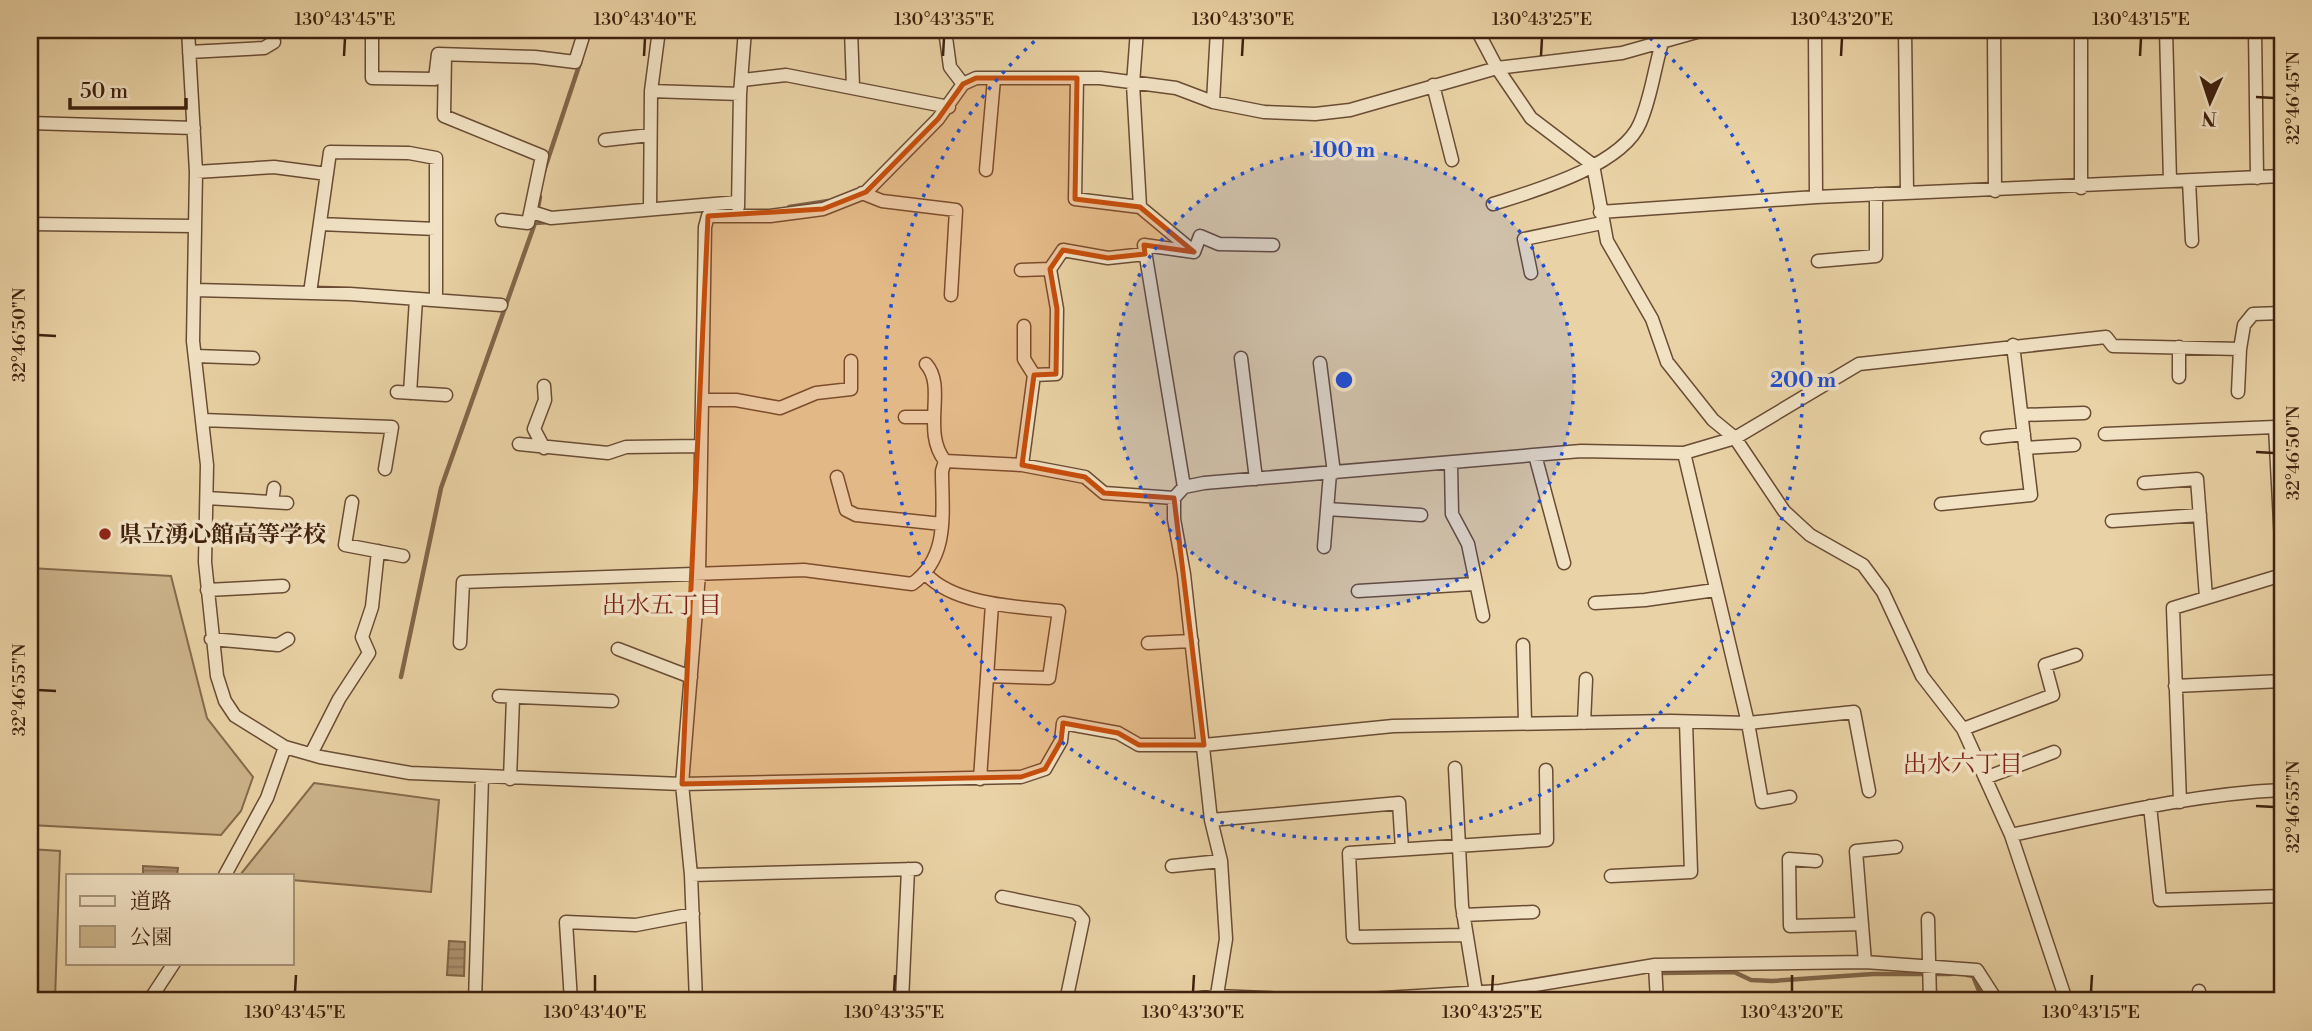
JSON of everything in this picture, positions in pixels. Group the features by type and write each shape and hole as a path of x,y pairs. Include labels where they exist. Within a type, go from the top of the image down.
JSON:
{"street":[{"path":"30,32 76,30"},
{"path":"188,30 196,172 193,226 195,356 207,498 207,590 211,639 217,676 225,701 235,716 285,747 410,773 510,779 682,784 980,779 1021,777 1045,769 1061,741 1063,723 1105,730 1139,745 1204,745 1392,726 1748,723 1854,712 1869,791"},
{"path":"372,30 372,78 435,79 438,54 535,57 575,62 585,30"},
{"path":"650,208 651,91 656,71 659,30"},
{"path":"738,208 740,94 745,30"},
{"path":"851,30 853,87"},
{"path":"945,30 950,67 962,83"},
{"path":"1137,30 1133,83 1140,207"},
{"path":"1213,102 1217,30"},
{"path":"1477,30 1497,68 1531,118 1593,165 1607,241 1651,318 1667,362 1713,420 1735,438 1768,491 1784,511 1810,535 1863,565 1883,592 1922,676 1963,729 2011,835 2065,997 2070,1001"},
{"path":"537,213 551,218 706,202 770,216 823,209 862,193 887,174 949,107 962,83 976,78 1077,78 1133,83 1176,88 1213,102 1264,112 1315,114 1350,110 1497,68 1622,52 1664,36 1703,30"},
{"path":"1815,30 1816,197"},
{"path":"1905,30 1907,193"},
{"path":"1994,30 1995,191"},
{"path":"2081,30 2081,188"},
{"path":"2166,30 2170,181"},
{"path":"2255,30 2257,178"},
{"path":"1493,204 1541,188 1593,165 1626,142 1640,124 1664,36"},
{"path":"189,52 264,48 274,42"},
{"path":"445,54 444,116 542,156 537,213 528,223 502,220"},
{"path":"743,80 786,75 949,107"},
{"path":"1077,78 1075,199 1140,207 1194,252"},
{"path":"986,170 994,79"},
{"path":"1433,85 1452,160"},
{"path":"651,91 740,94"},
{"path":"30,123 194,128"},
{"path":"605,140 650,135"},
{"path":"310,293 330,152 409,153 436,158 436,300"},
{"path":"196,172 274,167 327,174"},
{"path":"1531,273 1524,239 1601,218 1816,197 2081,188 2282,176"},
{"path":"2189,181 2192,241"},
{"path":"862,193 882,201 956,210 951,295"},
{"path":"1818,261 1876,256 1876,194"},
{"path":"696,1001 691,875 682,784 699,574 705,227 708,216 706,202"},
{"path":"708,216 738,208"},
{"path":"30,224 193,226"},
{"path":"320,224 436,229"},
{"path":"1194,252 1200,236 1219,244 1273,245"},
{"path":"1184,487 1144,244 1194,252"},
{"path":"1034,376 1056,374 1057,309 1050,270 1063,250 1108,258 1145,254"},
{"path":"1021,270 1050,270"},
{"path":"194,290 310,293 502,305"},
{"path":"416,299 404,393 446,396"},
{"path":"2238,392 2244,325 2252,314 2282,313"},
{"path":"1022,465 1034,376 1024,359 1024,326"},
{"path":"1216,999 1226,939 1221,861 1211,820 1192,641 1174,519 1174,498 1184,487 1581,451 1684,453 1735,438 1859,364 2013,345 2106,337 2113,346 2240,349"},
{"path":"1941,504 2031,495 2013,345"},
{"path":"2179,348 2179,377"},
{"path":"195,356 253,358"},
{"path":"1241,358 1256,480"},
{"path":"702,400 736,400 780,408 792,405 816,393 852,389 852,361"},
{"path":"1320,363 1332,473 1324,547"},
{"path":"460,643 463,582 804,570 912,584 926,574 943,540 942,471 945,461 933,441 933,379 926,364"},
{"path":"544,386 545,400 534,429 544,448"},
{"path":"2022,415 2084,413"},
{"path":"905,417 933,417"},
{"path":"202,420 392,426 385,468"},
{"path":"2105,434 2276,427 2280,468 2282,560"},
{"path":"1987,438 2024,434"},
{"path":"519,444 608,453 626,447 701,446"},
{"path":"2025,448 2074,445"},
{"path":"1684,453 1748,723 1762,802 1790,797"},
{"path":"1535,455 1564,563"},
{"path":"945,461 1022,465 1085,477 1104,494 1174,498"},
{"path":"1451,464 1452,514 1468,544 1474,584 1483,616"},
{"path":"837,477 846,510 856,515 942,524"},
{"path":"2144,483 2197,479 2206,597"},
{"path":"272,502 274,488"},
{"path":"207,498 287,503"},
{"path":"352,502 345,545 402,556"},
{"path":"1327,509 1422,515"},
{"path":"2112,521 2200,515"},
{"path":"311,754 339,699 369,653 362,637 372,607 378,551"},
{"path":"926,574 936,585 992,604 1059,611 1049,678 987,676"},
{"path":"2180,802 2173,608 2282,575"},
{"path":"1358,591 1474,584"},
{"path":"207,590 283,586"},
{"path":"1595,603 1645,600 1715,590"},
{"path":"980,779 992,604"},
{"path":"211,639 278,645 288,639"},
{"path":"1148,643 1192,641"},
{"path":"1524,645 1525,723"},
{"path":"618,649 691,677"},
{"path":"1963,729 2053,695 2045,665 2076,655"},
{"path":"1584,723 1586,679"},
{"path":"2175,686 2282,681"},
{"path":"510,779 506,697 612,701"},
{"path":"1611,876 1691,872 1686,722"},
{"path":"226,874 267,798 285,747"},
{"path":"1985,778 2054,752"},
{"path":"1455,768 1463,915 1476,992"},
{"path":"1465,935 1353,937 1349,853 1547,840 1546,770"},
{"path":"475,1001 482,777"},
{"path":"2011,835 2150,806 2242,792 2282,790"},
{"path":"1211,820 1324,812 1399,803 1402,849"},
{"path":"2150,806 2160,901 2282,895"},
{"path":"1865,962 1856,851 1896,847"},
{"path":"1816,860 1789,859 1790,926 1862,924"},
{"path":"1172,866 1221,861"},
{"path":"691,875 912,869 901,1001"},
{"path":"1002,897 1076,912 1083,920 1066,1001"},
{"path":"1463,915 1533,912"},
{"path":"570,1001 566,922 636,925 693,914"},
{"path":"1928,919 1930,1001"},
{"path":"1176,1001 1335,1001 1476,992 1500,996 1655,965 1865,962 1931,964 1977,970 1997,1001"},
{"path":"149,1001 173,964"},
{"path":"1655,965 1657,1001"}],"highlighted area":[{"path":"976,78 1077,78 1075,199 1140,207 1194,252 1144,245 1145,254 1108,258 1063,250 1050,269 1057,309 1056,374 1034,375 1022,465 1085,477 1104,493 1174,498 1204,745 1139,745 1118,733 1063,723 1061,741 1045,769 1021,777 682,784 708,216 823,209 866,192 938,119 963,84"}],"green space":[{"path":"30,568 171,576 207,718 253,777 241,811 221,835 30,825"},
{"path":"314,783 439,800 431,892 294,880 294,874 241,874"},
{"path":"30,849 60,851 55,1000 30,998"}],"shaded area":[{"path":"143,866 178,868 177,874 143,874"},
{"path":"449,941 465,942 464,976 447,975"}],"waterway":[{"path":"544,171 580,63"},
{"path":"535,223 540,197"},
{"path":"789,207 828,201"},
{"path":"716,209 735,210"},
{"path":"401,677 441,488 535,223 550,222"},
{"path":"1661,973 1734,972 1751,980 1772,981 1873,974 1951,974"},
{"path":"1967,975 1973,976 1983,1001"}],"place":[{"name":"県立湧心館高等学校","path":"105,534"}],"district":[{"name":"出水五丁目","path":"662,605"},
{"name":"出水六丁目","path":"1963,764"}]}
